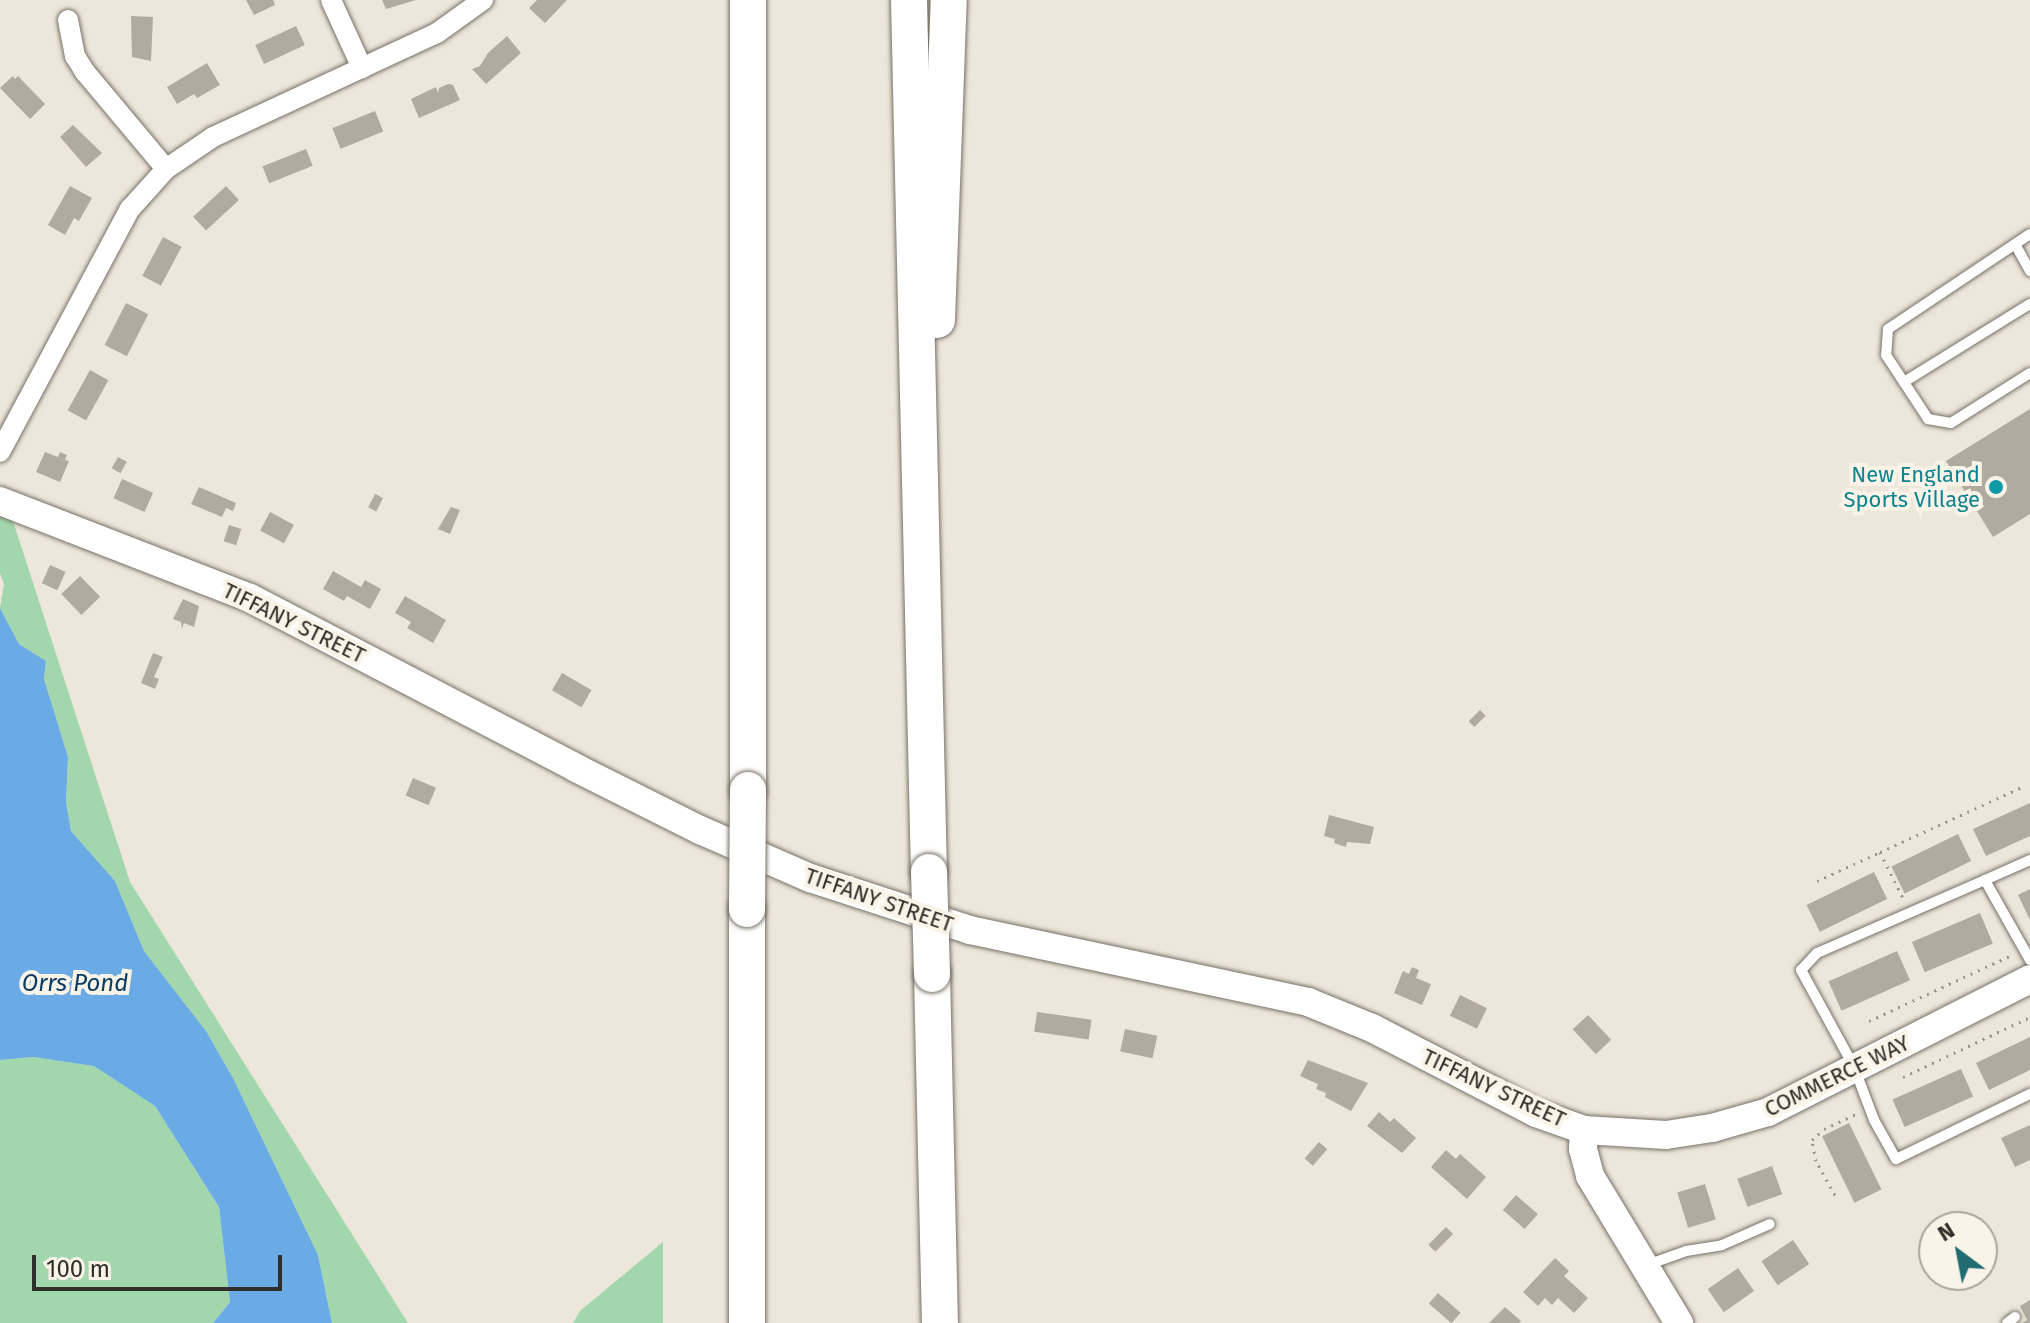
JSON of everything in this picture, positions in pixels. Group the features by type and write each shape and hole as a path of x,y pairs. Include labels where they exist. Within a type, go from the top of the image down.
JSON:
{"highway":[{"path":"747,1323 748,0"},
{"path":"909,0 940,1323"},
{"path":"919,441 940,299 949,0"}],"street":[{"path":"331,0 362,68"},
{"path":"0,452 130,209 166,169 213,137 437,33 483,0"},
{"path":"68,20 75,56 85,72 166,169"},
{"name":"TIFFANY STREET","path":"0,501 250,598 576,768 700,830 810,878 970,930 1308,1002 1372,1028 1536,1113 1584,1130 1583,1149 1590,1176 1679,1323"},
{"name":"COMMERCE WAY","path":"1584,1130 1666,1135 1712,1128 1768,1112 2030,979"}],"lane":[{"path":"2030,234 1888,329 1886,355 1928,419 1951,423 2030,373"},
{"path":"2015,244 2030,271"},
{"path":"1904,382 2030,304"},
{"path":"2030,860 1817,953 1801,970 1854,1067 1869,1108 1896,1159 2030,1094"},
{"path":"1985,880 2030,960"},
{"path":"1644,1266 1686,1251 1722,1245 1770,1224"}],"path":[{"path":"1817,881 2022,787"},
{"path":"1880,852 1910,913"},
{"path":"1869,1021 2025,949"},
{"path":"1903,1077 2030,1017"},
{"path":"1835,1195 1816,1161 1812,1140 1824,1129 1869,1108"}],"green space":[{"path":"0,514 12,518 130,882 408,1323 332,1323 318,1255 233,1078 206,1031 144,951 115,881 71,831 66,802 68,757 44,679 46,661 19,644 0,608 4,584 0,573"},
{"path":"33,1057 95,1066 155,1106 219,1207 230,1302 213,1323 0,1323 0,1060"},
{"path":"663,1242 663,1323 573,1323 580,1311"}],"water":[{"name":"Orrs Pond","path":"0,608 19,644 46,661 44,679 68,757 66,802 71,831 115,881 144,951 206,1031 233,1078 318,1255 332,1323 213,1323 230,1302 219,1207 155,1106 94,1066 33,1057 0,1060"}],"building":[{"path":"246,0 273,0 275,5 254,15"},
{"path":"382,0 416,0 386,9"},
{"path":"537,0 567,0 545,23 529,8"},
{"path":"131,16 153,17 151,61 132,57"},
{"path":"296,26 305,45 264,64 255,45"},
{"path":"507,36 521,53 486,84 472,69 480,66 488,53"},
{"path":"207,63 220,85 197,98 194,94 177,104 167,87"},
{"path":"13,76 15,79 18,76 45,104 30,119 0,88"},
{"path":"453,85 460,100 419,118 411,99 436,87 438,93 439,88"},
{"path":"375,111 383,131 341,149 332,128"},
{"path":"73,125 102,153 86,167 60,137"},
{"path":"306,149 313,166 269,183 262,167"},
{"path":"70,186 92,198 79,221 74,218 65,235 48,225"},
{"path":"226,186 239,200 206,231 193,217"},
{"path":"163,237 182,247 161,286 142,276"},
{"path":"126,303 148,314 127,356 105,345"},
{"path":"90,370 108,380 86,420 68,410"},
{"name":"New England Sports Village","path":"2030,409 2030,514 1993,537 1946,461"},
{"path":"45,452 58,457 60,452 67,455 65,460 69,461 60,482 36,472"},
{"path":"118,457 127,462 120,473 112,468"},
{"path":"122,479 153,493 145,512 113,498"},
{"path":"199,487 236,503 233,511 226,508 222,517 191,504"},
{"path":"375,494 383,498 376,511 368,507"},
{"path":"451,507 460,510 450,534 438,529"},
{"path":"270,512 294,525 284,543 260,531"},
{"path":"229,525 241,529 236,545 224,541"},
{"path":"50,565 66,572 57,590 42,583"},
{"path":"333,571 361,587 365,580 381,589 370,609 347,596 344,601 323,589"},
{"path":"80,576 100,597 81,615 61,594"},
{"path":"405,596 446,620 433,643 407,628 411,622 395,613"},
{"path":"183,599 199,606 194,627 184,623 182,629 181,622 173,619"},
{"path":"153,653 163,657 154,677 159,679 155,689 141,683"},
{"path":"562,673 591,690 581,707 552,690"},
{"path":"1480,710 1486,716 1474,727 1469,721"},
{"path":"413,778 436,788 429,805 406,795"},
{"path":"2030,803 2030,836 1986,856 1973,829"},
{"path":"1329,815 1374,827 1370,844 1347,842 1346,847 1324,836"},
{"path":"1958,834 1971,861 1905,893 1891,866"},
{"path":"1874,872 1887,899 1820,932 1807,905"},
{"path":"2030,889 2030,920 2018,895"},
{"path":"1980,913 1993,943 1925,972 1912,942"},
{"path":"1897,951 1910,980 1841,1011 1828,982"},
{"path":"1412,967 1419,970 1416,978 1431,984 1422,1005 1394,993 1403,971 1409,974"},
{"path":"1460,995 1487,1008 1477,1029 1450,1016"},
{"path":"1037,1012 1091,1020 1089,1039 1034,1032"},
{"path":"1588,1015 1611,1040 1596,1054 1573,1029"},
{"path":"1125,1029 1157,1036 1152,1058 1120,1051"},
{"path":"2030,1037 2030,1070 1989,1090 1976,1063"},
{"path":"1308,1060 1368,1083 1351,1111 1325,1097 1326,1093 1316,1089 1318,1084 1300,1076"},
{"path":"1961,1069 1973,1096 1905,1127 1892,1100"},
{"path":"1379,1112 1390,1122 1394,1118 1416,1138 1402,1153 1367,1126"},
{"path":"1849,1123 1881,1190 1854,1203 1822,1136"},
{"path":"2030,1125 2030,1160 2015,1167 2001,1138"},
{"path":"1319,1142 1327,1149 1313,1166 1305,1159"},
{"path":"1446,1150 1456,1159 1460,1154 1486,1177 1467,1199 1431,1167"},
{"path":"1772,1166 1782,1194 1747,1207 1737,1179"},
{"path":"1705,1184 1716,1219 1688,1228 1677,1192"},
{"path":"1516,1195 1538,1214 1525,1229 1503,1210"},
{"path":"1446,1227 1453,1234 1435,1252 1428,1245"},
{"path":"1793,1240 1809,1264 1778,1285 1761,1261"},
{"path":"1555,1258 1569,1271 1564,1276 1588,1298 1574,1313 1558,1298 1552,1305 1545,1298 1538,1306 1523,1292"},
{"path":"1738,1268 1754,1291 1724,1312 1708,1289"},
{"path":"1438,1293 1461,1313 1451,1323 1429,1304"},
{"path":"2030,1300 2030,1323 2022,1323 2027,1320 2020,1306"},
{"path":"1505,1307 1521,1321 1489,1323"}],"place":[{"name":"New England Sports Village","path":"1996,487"}]}
